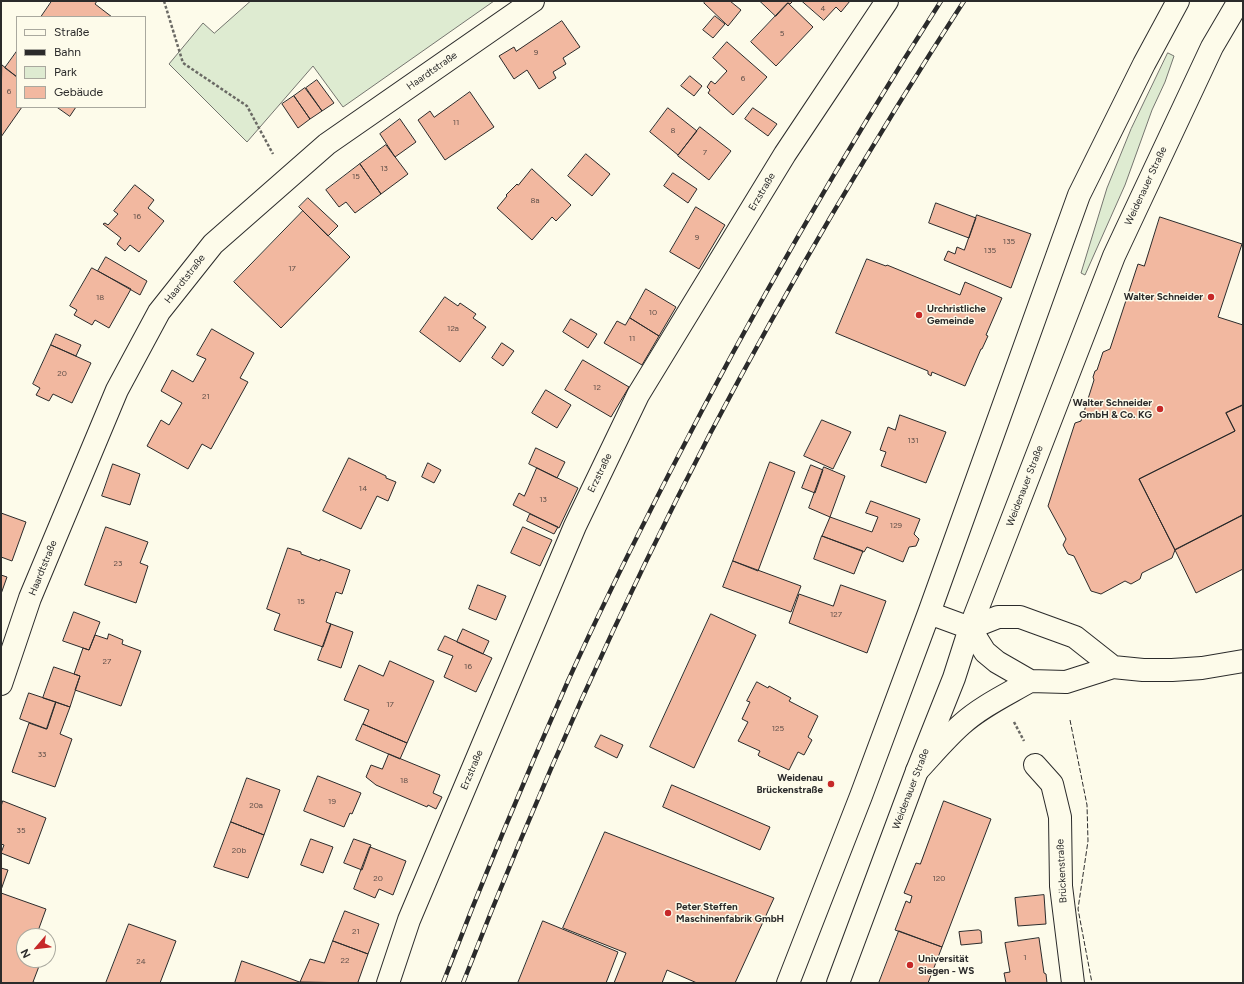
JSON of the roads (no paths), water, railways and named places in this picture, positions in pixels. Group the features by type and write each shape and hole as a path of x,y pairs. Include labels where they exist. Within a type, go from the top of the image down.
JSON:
{"main road":[{"name":"Haardtstraße","path":"1,684 30,598 117,390 159,312 213,244 327,144 533,1"},
{"name":"Erzstraße","path":"388,983 409,920 572,533 638,395 785,154 887,1"},
{"path":"788,983 930,613 1080,195 1144,64 1178,1"},
{"name":"Weidenauer Straße","path":"838,983 917,771 954,678 970,628 1114,256 1212,47 1239,1"},
{"path":"930,613 970,628 985,652 997,662 1030,680 1066,682 1113,667 1143,670 1172,670 1202,668 1243,661"},
{"path":"970,628 998,617 1020,617 1075,637 1113,667"},
{"path":"917,771 963,723 989,704 1002,698 1030,680"},
{"name":"Brückenstraße","path":"1035,765 1052,784 1060,817 1061,886 1073,983"}],"railway":[{"path":"443,983 519,793 568,681 644,523 701,412 766,292 869,116 941,1"},
{"path":"463,983 519,843 611,635 643,567 711,432 801,268 897,107 964,1"}],"place":[{"name":"Walter Schneider","path":"1211,297"},
{"name":"Urchristliche Gemeinde","path":"919,315"},
{"name":"Walter Schneider GmbH & Co. KG","path":"1160,409"},
{"name":"Weidenau Brückenstraße","path":"831,784"},
{"name":"Peter Steffen Maschinenfabrik GmbH","path":"668,913"},
{"name":"Universität Siegen - WS","path":"910,965"}]}
